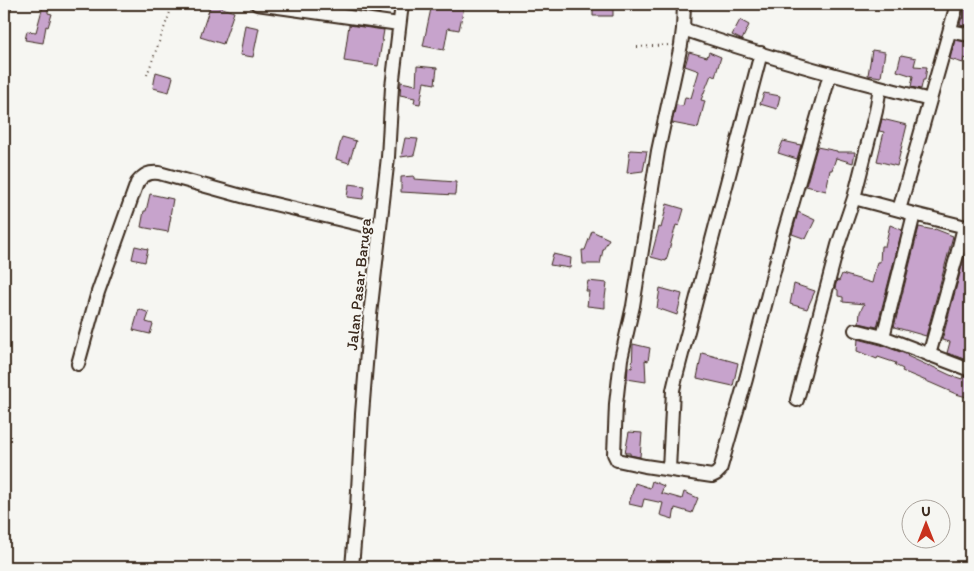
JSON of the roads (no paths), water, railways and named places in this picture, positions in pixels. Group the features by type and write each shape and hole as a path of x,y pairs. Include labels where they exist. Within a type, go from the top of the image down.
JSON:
{"street":[{"path":"257,4 399,24"},
{"name":"Jalan Pasar Baruga","path":"352,567 369,325 388,157 392,87 402,4"},
{"path":"684,4 681,45 658,150 633,306 621,359 616,404 614,454 616,460 712,476 720,470 783,236 830,74"},
{"path":"899,210 957,4"},
{"path":"683,29 830,74 930,100"},
{"path":"950,31 970,36"},
{"path":"669,469 673,390 676,373 761,53"},
{"path":"797,400 838,245 854,198 876,111 880,87"},
{"path":"78,364 98,292 138,183 142,176 146,174 159,172 249,198 380,229"},
{"path":"854,198 967,228 929,355"},
{"path":"883,337 914,214"},
{"path":"855,330 883,337 970,370"}]}
